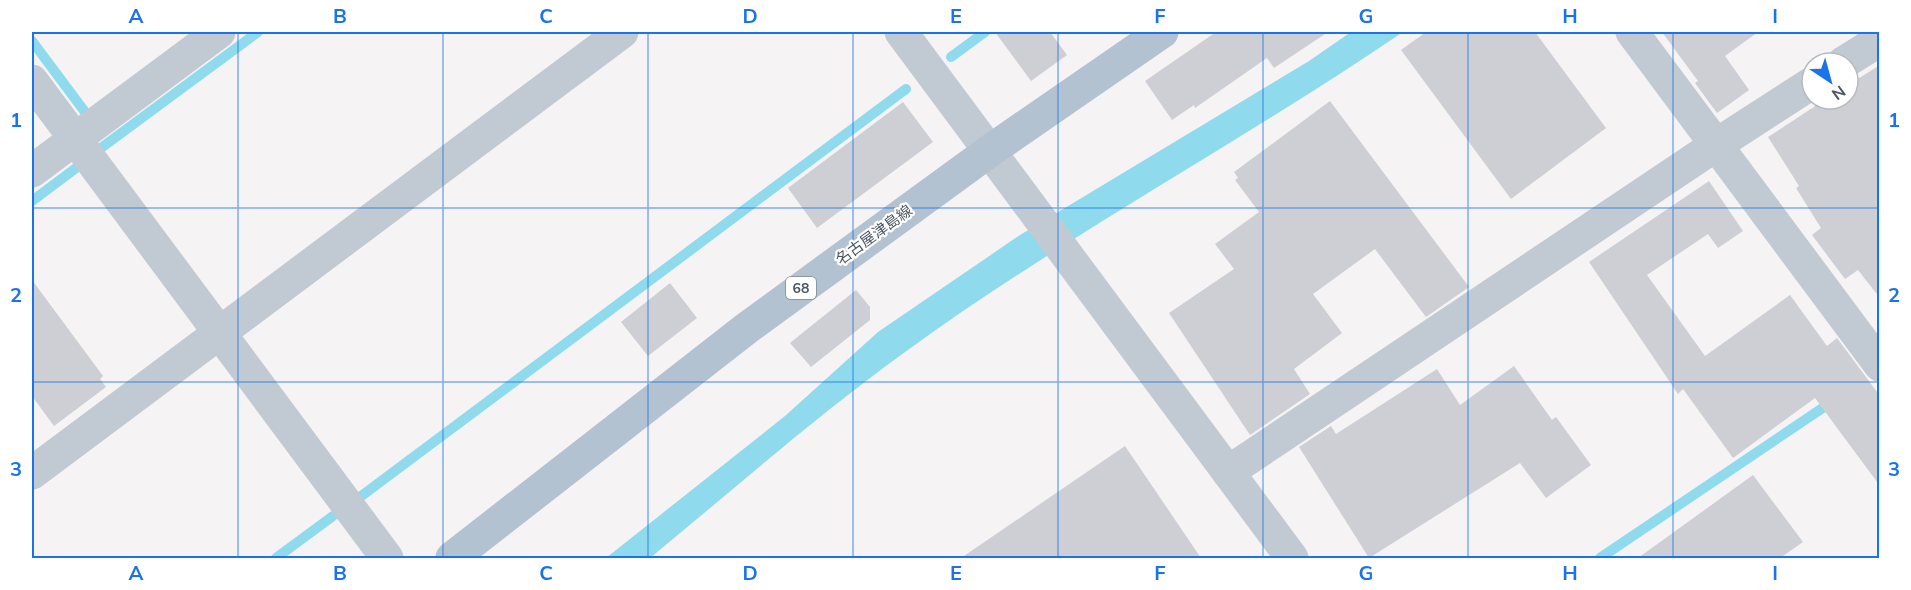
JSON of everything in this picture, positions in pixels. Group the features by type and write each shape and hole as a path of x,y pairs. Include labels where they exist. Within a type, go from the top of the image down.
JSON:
{"main road":[{"name":"名古屋津島線","path":"452,558 747,328 991,150 1162,32"}],"street":[{"path":"32,171 219,32"},
{"path":"32,472 622,32"},
{"path":"901,32 991,150 1292,558"},
{"path":"1632,32 1880,365"},
{"path":"1860,52 1880,40"},
{"path":"32,81 387,558"},
{"path":"1228,472 1800,91"}],"water":[{"path":"1351,32 1403,32 1278,113 1024,270 962,312 837,404 650,558 606,558 785,416 878,332 1020,235 1309,61"}],"building":[{"path":"995,32 1050,32 1067,55 1031,81"},
{"path":"1216,32 1328,32 1274,68 1267,58 1195,108 1194,105 1172,120 1145,81"},
{"path":"1426,32 1535,32 1606,128 1511,199 1401,50"},
{"path":"1662,32 1758,32 1725,56 1749,90 1717,113 1695,83 1698,81"},
{"path":"1880,65 1880,298 1858,270 1845,279 1812,235 1821,228 1796,188 1799,186 1768,137 1808,111 1860,111 1860,78"},
{"path":"1330,101 1469,287 1426,317 1375,249 1313,294 1342,333 1294,369 1310,394 1250,435 1169,313 1234,269 1215,244 1259,212 1235,180 1238,178 1234,172"},
{"path":"903,102 933,142 817,228 788,188"},
{"path":"1709,181 1743,231 1718,248 1708,234 1647,275 1705,356 1790,295 1827,346 1837,338 1880,396 1880,486 1815,398 1733,458 1683,389 1678,394 1589,262"},
{"path":"32,280 103,376 100,379 106,387 54,426 32,396"},
{"path":"670,283 697,318 648,356 621,322"},
{"path":"856,290 870,307 870,320 811,367 790,343"},
{"path":"1514,366 1552,420 1556,417 1591,465 1546,498 1520,463 1369,558 1299,447 1331,426 1336,434 1437,369 1460,405"},
{"path":"1125,446 1201,558 961,558"},
{"path":"1753,475 1803,542 1780,558 1638,558"}],"waterway":[{"path":"101,148 258,32"},
{"path":"951,57 985,32"},
{"path":"32,41 85,112"},
{"path":"360,497 906,89"},
{"path":"32,201 80,165"},
{"path":"1600,558 1833,401"},
{"path":"276,558 333,516"}]}
